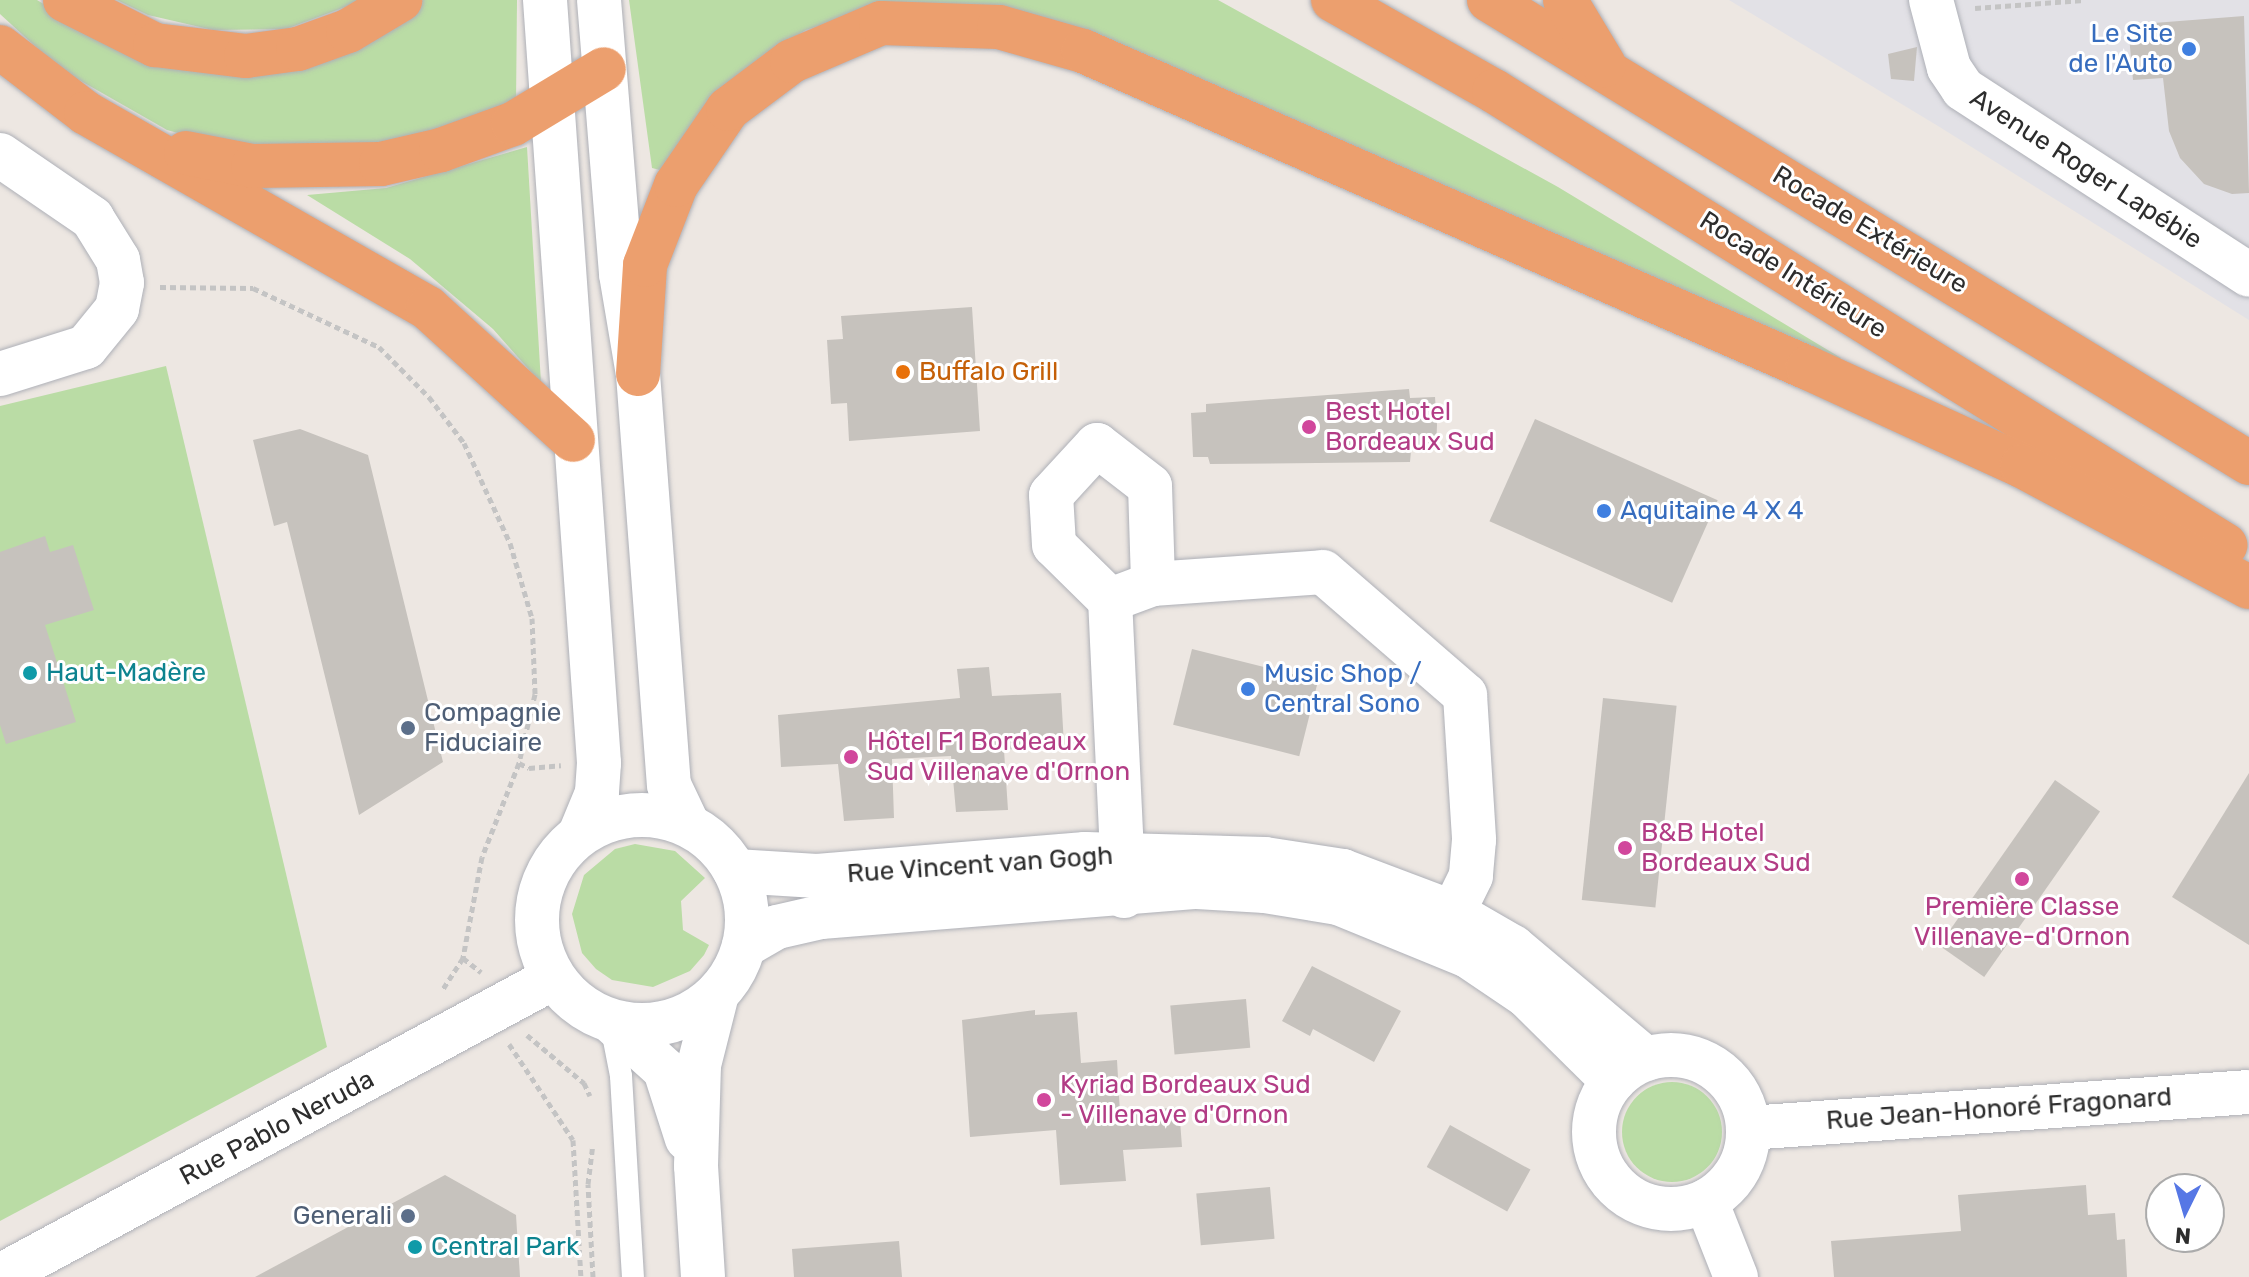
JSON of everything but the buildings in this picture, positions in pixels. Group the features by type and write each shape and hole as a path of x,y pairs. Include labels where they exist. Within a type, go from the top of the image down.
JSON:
{"highway":[{"path":"65,0 155,45 246,56 298,49 348,31 400,0"},
{"name":"Rocade Intérieure","path":"1333,0 1494,91 2249,560"},
{"name":"Rocade Extérieure","path":"1489,0 2249,463"},
{"path":"1565,0 1607,71"},
{"path":"638,374 645,265 676,185 728,109 792,61 881,23 999,27 1083,51 1796,362 2022,466 2249,587"},
{"path":"0,47 86,113 152,146 428,308 573,440"},
{"path":"152,146 253,166 381,164 441,150 552,103 604,69"}],"street":[{"path":"545,0 573,440 599,763 597,793 580,834"},
{"path":"599,0 621,274 638,374 669,785 688,825"},
{"name":"Avenue Roger Lapébie","path":"1932,5 1949,68 1963,89 2249,275"},
{"path":"0,155 92,218 118,260 122,283 117,309 86,347 0,374"},
{"path":"1123,875 1110,600 1054,545 1051,495 1097,445 1150,486 1153,584"},
{"path":"1110,600 1153,584 1323,572 1465,695 1474,840 1471,876 1447,927"},
{"path":"696,1166 665,1070 611,1021 578,1004 553,978 540,948 539,895 557,856 580,834 633,814 688,825 716,844 735,871 748,921 744,946 717,994 699,1065 696,1166 703,1277"},
{"name":"Rue Vincent van Gogh","path":"744,946 777,927 821,917 1123,875 1265,859 1343,871 1447,927 1546,970 1629,1070"},
{"name":"Rue Vincent van Gogh","path":"735,871 817,876 1123,875"},
{"name":"Rue Pablo Neruda","path":"0,1276 553,978"},
{"path":"611,1021 668,1022 717,994"},
{"path":"1669,1055 1714,1068 1744,1105 1749,1128 1738,1171 1706,1201 1677,1209 1647,1205 1621,1191 1602,1167 1594,1138 1597,1108 1629,1070 1669,1055"},
{"name":"Rue Jean-Honoré Fragonard","path":"1749,1128 2249,1092"},
{"path":"1706,1201 1736,1277"}],"lane":[{"path":"611,1021 621,1076 633,1277"}],"path":[{"path":"1932,5 2084,0"},
{"path":"122,283 253,288 379,347 429,397 483,480 510,543 532,618 535,694 519,763 482,857 463,958 435,998"},
{"path":"463,958 497,1009 573,1140 581,1277"},
{"path":"497,1009 584,1083 592,1110"},
{"path":"593,1277 588,1184 594,1136"}],"shaded area":[{"path":"1729,0 2249,0 2249,320 1938,126"}],"green space":[{"path":"0,0 37,0 118,49 398,19 423,0 517,0 516,105 423,135 350,148 222,145 167,130 60,69 0,14"},
{"path":"117,0 364,0 286,29 213,30 148,15"},
{"path":"629,0 1218,0 1558,187 1841,358 1835,365 1074,32 853,15 806,30 762,56 725,89 664,171 652,168"},
{"path":"527,147 541,383 493,329 410,259 307,195 386,188"},
{"path":"166,366 327,1047 0,1221 0,406"},
{"path":"635,844 675,851 705,878 681,901 683,930 709,945 690,971 653,987 612,980 596,969 582,953 572,914 584,875 615,849"},
{"path":"1672,1082 1700,1090 1714,1104 1722,1132 1714,1160 1700,1174 1672,1182 1644,1174 1630,1160 1622,1132 1630,1104 1644,1090"}],"place":[{"name":"Le Site de l'Auto","path":"2189,49"},
{"name":"Buffalo Grill","path":"903,372"},
{"name":"Best Hotel Bordeaux Sud","path":"1309,427"},
{"name":"Aquitaine 4 X 4","path":"1604,511"},
{"name":"Haut-Madère","path":"30,673"},
{"name":"Music Shop / Central Sono","path":"1248,689"},
{"name":"Compagnie Fiduciaire","path":"408,728"},
{"name":"Hôtel F1 Bordeaux Sud Villenave d'Ornon","path":"851,757"},
{"name":"B&B Hotel Bordeaux Sud","path":"1625,848"},
{"name":"Première Classe Villenave-d'Ornon","path":"2022,879"},
{"name":"Kyriad Bordeaux Sud - Villenave d'Ornon","path":"1044,1100"},
{"name":"Generali","path":"408,1216"},
{"name":"Central Park","path":"415,1247"}]}
